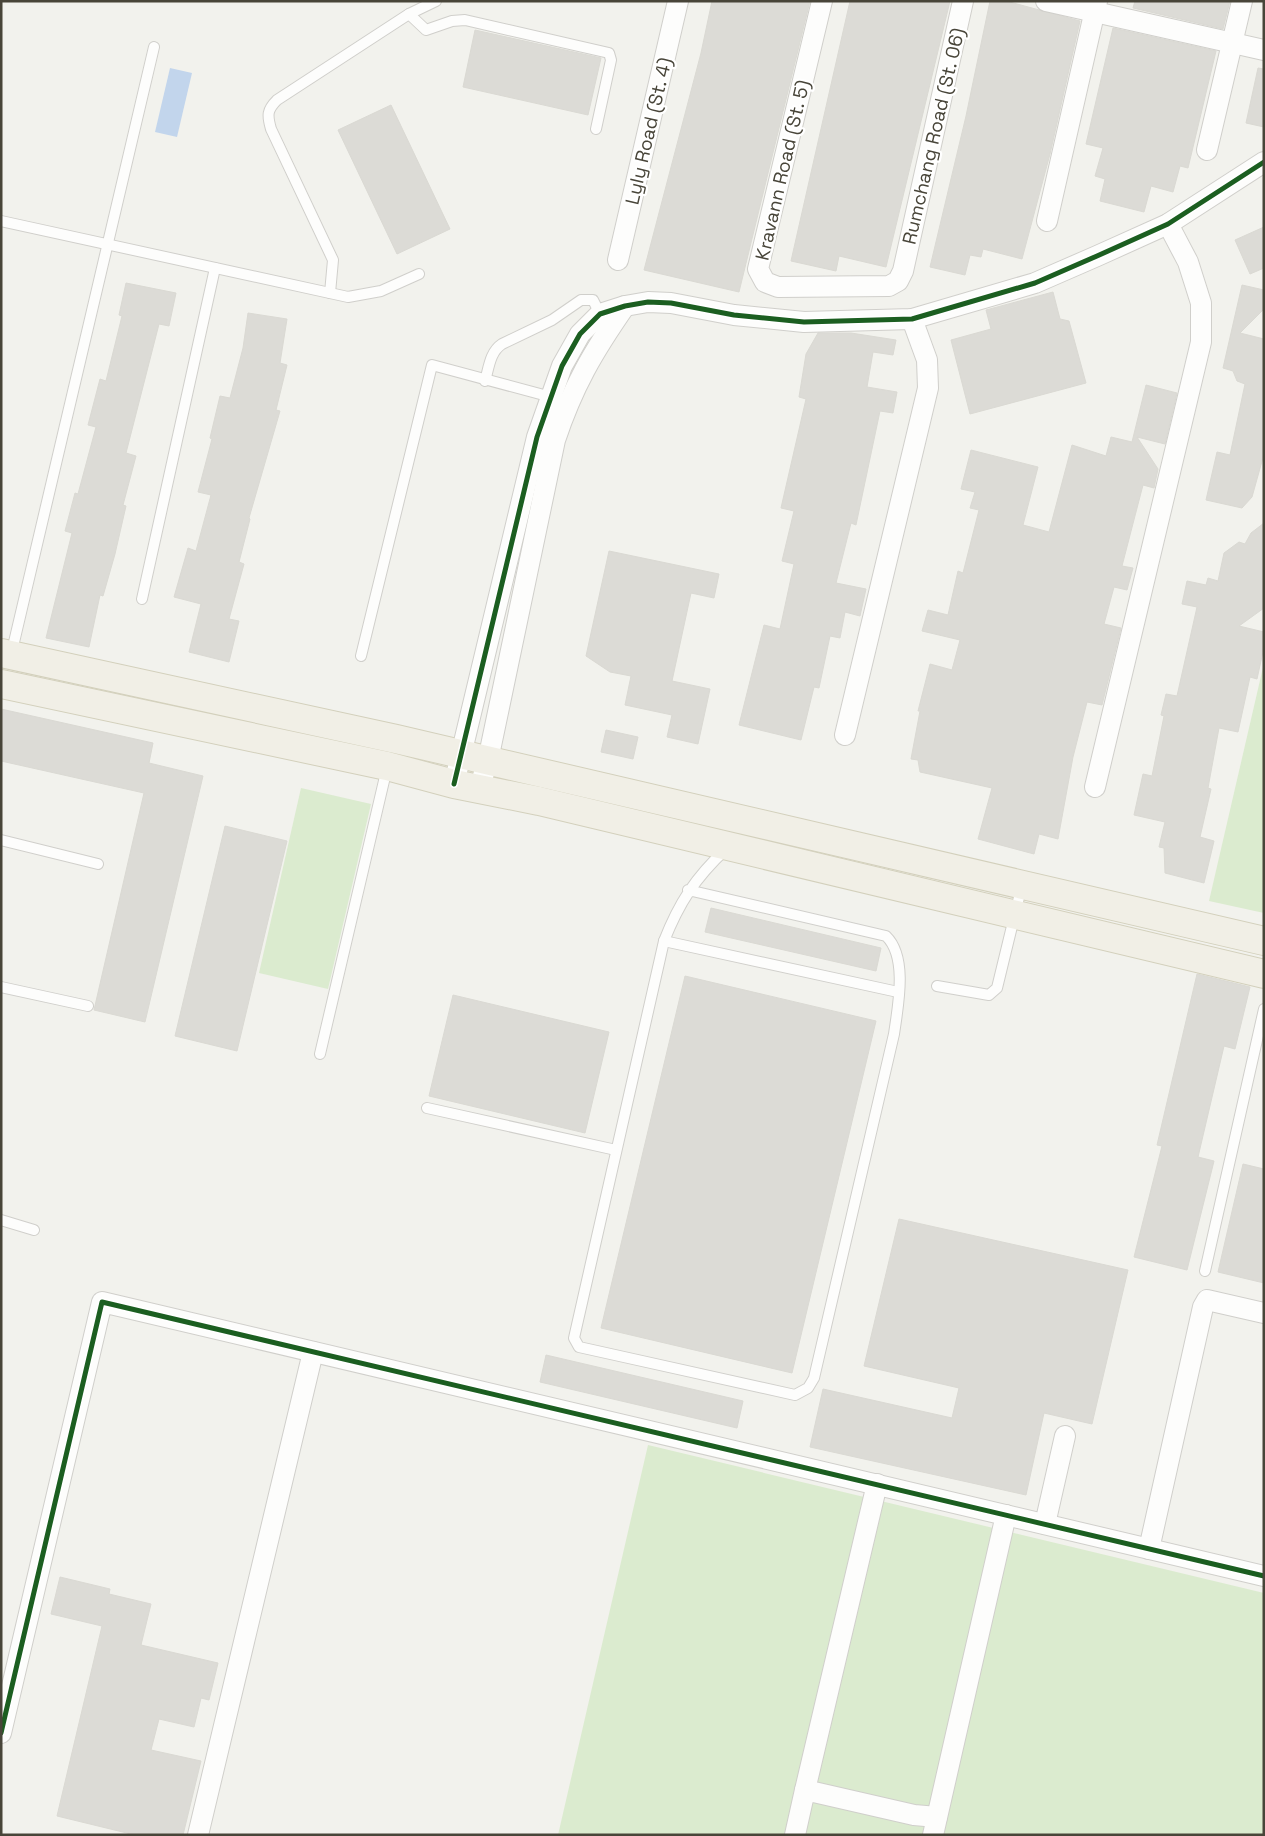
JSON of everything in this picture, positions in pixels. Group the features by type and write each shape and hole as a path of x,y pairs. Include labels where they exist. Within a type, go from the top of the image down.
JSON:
{"main road":[{"path":"6,654 488,760 1264,941"},
{"path":"1,684 388,766 1264,974"}],"street":[{"name":"Lyly Road (St. 4)","path":"618,260 678,1"},
{"name":"Kravann Road (St. 5)","path":"822,1 758,269 765,282 778,287 889,286 898,281 902,270"},
{"name":"Rumchang Road (St. 06)","path":"902,270 963,1"},
{"path":"1046,1 1095,7 1264,50"},
{"path":"1207,150 1242,1"},
{"path":"1047,221 1095,7"},
{"path":"466,786 488,760 555,440 562,366 580,334 605,321 625,306 648,302 671,303 734,315 804,322 912,319 1035,283 1168,224 1264,162"},
{"path":"1095,787 1201,342 1201,303 1188,262 1168,224"},
{"path":"845,735 928,388 927,360 912,319"},
{"path":"466,786 461,754 536,437 558,399"},
{"path":"1149,1549 1202,1307 1207,1300 1264,1313"},
{"path":"1,1733 102,1302 1264,1576"},
{"path":"198,1835 313,1352"},
{"path":"1045,1524 1065,1436"},
{"path":"794,1835 877,1484"},
{"path":"805,1790 914,1815 935,1826 1006,1515"}],"lane":[{"path":"330,293 334,260 271,129 267,116 269,108 277,100 409,14 436,1"},
{"path":"409,14 426,30 452,21 465,20 609,53 611,60 596,129"},
{"path":"6,654 154,47"},
{"path":"1,221 348,297 381,291 419,274"},
{"path":"142,599 215,268"},
{"path":"486,381 495,349 552,320 581,300 592,300 605,321"},
{"path":"361,656 432,365 558,399"},
{"path":"320,1054 388,766"},
{"path":"1,840 98,864"},
{"path":"688,890 886,936 892,942 898,955 898,992 894,1034 814,1378 803,1392 794,1395 579,1347 574,1338 664,941 688,890 702,872 729,846"},
{"path":"937,986 989,995 997,988 1022,885"},
{"path":"664,941 898,992"},
{"path":"1,987 88,1006"},
{"path":"1205,1271 1264,1008"},
{"path":"427,1108 616,1150"},
{"path":"1,1220 34,1230"}],"green space":[{"path":"1264,663 1264,913 1209,901"},
{"path":"301,788 371,804 328,989 259,973"},
{"path":"648,1445 1264,1593 1264,1835 558,1835"}],"water":[{"path":"170,68 192,73 177,137 155,132"}],"building":[{"path":"712,1 810,1 739,292 644,270 701,53"},
{"path":"850,1 950,1 886,267 839,256 836,271 791,261"},
{"path":"990,1 1006,1 1080,21 1050,154 1022,259 983,249 981,257 970,255 965,275 930,267 966,116"},
{"path":"1135,1 1230,1 1223,29 1133,8"},
{"path":"1113,28 1216,51 1188,168 1180,166 1173,192 1151,186 1144,212 1100,201 1105,179 1095,176 1103,148 1086,144"},
{"path":"475,30 601,58 588,115 463,87"},
{"path":"1258,68 1264,69 1264,127 1246,123"},
{"path":"391,105 450,229 397,254 338,130"},
{"path":"1264,227 1264,268 1250,274 1235,240"},
{"path":"126,283 176,293 169,326 159,324 126,453 136,456 123,505 126,506 115,554 103,596 100,595 89,647 46,638 72,533 65,531 75,493 78,494 96,427 88,425 100,379 106,381 122,316 119,315"},
{"path":"1242,285 1264,290 1264,309 1240,333 1264,339 1264,454 1252,497 1242,508 1206,500 1217,452 1230,455 1245,384 1237,381 1233,371 1223,368"},
{"path":"1053,292 1060,319 1069,321 1086,383 970,414 951,340 991,329 986,310"},
{"path":"248,313 287,319 280,363 287,365 276,410 280,411 249,518 239,562 244,564 229,619 239,621 229,662 189,652 201,604 174,597 188,548 196,551 211,495 198,492 212,439 210,438 220,396 230,398 243,348"},
{"path":"818,333 851,333 896,340 893,355 873,352 867,387 897,392 893,413 880,411 856,525 851,523 836,583 866,589 860,616 845,612 840,638 830,636 819,688 814,687 801,740 739,725 764,625 780,629 794,564 782,561 794,511 781,508 806,399 799,397 806,354"},
{"path":"1146,385 1177,393 1165,444 1137,437 1158,469 1154,488 1143,485 1122,566 1133,568 1127,590 1114,587 1104,624 1121,628 1102,705 1087,702 1073,757 1058,839 1039,834 1034,854 978,839 992,788 920,772 918,760 911,759 920,711 918,711 930,664 952,670 960,640 922,631 928,610 948,615 958,571 963,573 979,510 970,508 975,492 961,489 971,450 1038,467 1023,525 1049,532 1072,445 1106,456 1111,437 1132,442"},
{"path":"1264,523 1264,608 1239,626 1264,632 1264,647 1257,679 1250,677 1238,732 1219,728 1208,788 1211,789 1200,837 1214,841 1204,883 1165,873 1164,848 1159,847 1165,822 1134,815 1143,774 1152,776 1164,716 1161,715 1166,694 1177,696 1197,607 1182,604 1187,581 1206,585 1208,578 1218,581 1224,553 1239,542 1245,544 1251,533"},
{"path":"609,551 719,574 714,598 691,593 672,681 710,689 698,744 667,737 672,715 625,705 631,676 610,672 586,656"},
{"path":"1,709 153,743 149,763 203,776 145,1022 94,1010 144,793 1,761"},
{"path":"606,730 638,737 633,759 601,752"},
{"path":"225,826 287,841 237,1051 175,1036"},
{"path":"711,908 881,948 876,971 705,932"},
{"path":"1197,974 1250,987 1235,1049 1224,1046 1198,1157 1214,1161 1187,1270 1134,1257 1162,1146 1157,1145"},
{"path":"685,976 876,1021 792,1373 601,1328"},
{"path":"453,995 609,1032 585,1133 429,1096"},
{"path":"1243,1164 1264,1169 1264,1283 1218,1272"},
{"path":"899,1219 1128,1270 1092,1424 1044,1413 1026,1495 810,1447 823,1389 952,1418 959,1388 864,1366"},
{"path":"546,1355 743,1401 737,1428 540,1382"},
{"path":"60,1577 110,1589 109,1594 151,1604 141,1645 218,1663 209,1700 201,1698 194,1727 159,1719 151,1750 201,1761 183,1835 135,1835 57,1816 102,1626 51,1614"}],"cycle path":[{"path":"454,784 537,437 562,366 580,334 600,314 625,306 648,302 671,303 734,315 804,322 912,319 1035,283 1097,256 1168,224 1264,162"},
{"path":"1,1733 102,1302 1264,1576"}]}
